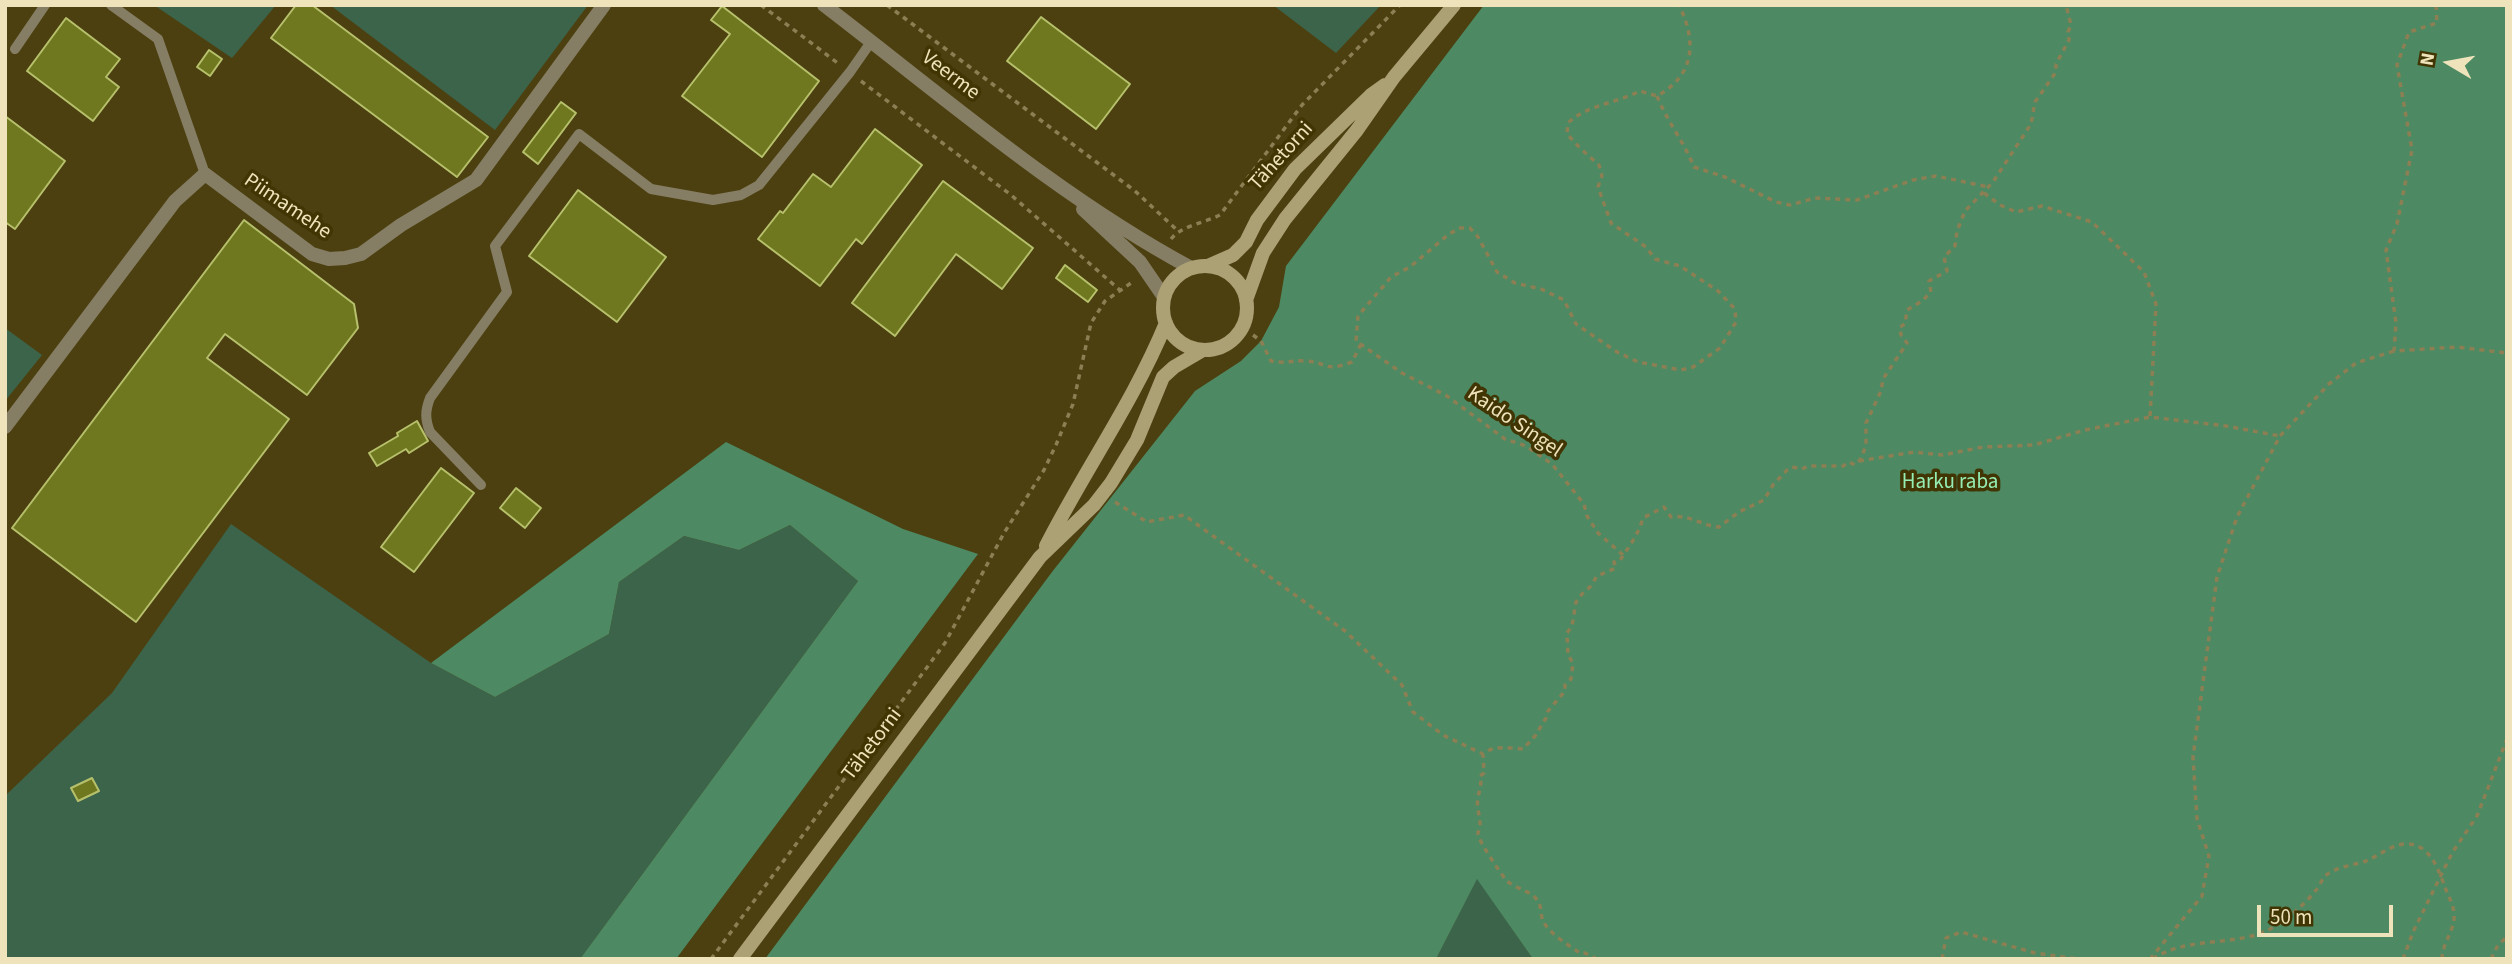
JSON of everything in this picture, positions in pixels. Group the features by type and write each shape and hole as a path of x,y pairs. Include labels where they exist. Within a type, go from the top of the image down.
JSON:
{"street":[{"name":"Piimamehe","path":"205,174 312,254 328,259 361,254 401,225 476,180 604,5"},
{"name":"Veerme","path":"824,5 1051,180 1161,252 1191,268"},
{"name":"Tähetorni","path":"1246,300 1263,253 1285,219 1454,5"},
{"name":"Tähetorni","path":"1208,266 1233,255 1246,242 1257,220 1295,169 1371,95 1394,78"},
{"path":"5,427 175,201 205,174"},
{"name":"Veerme","path":"1051,180 1147,271 1164,297"},
{"path":"1208,266 1221,269 1241,287 1246,300 1245,319 1236,335 1221,346 1203,350 1180,342 1171,334 1163,310 1167,289 1177,276 1191,268 1208,266"},
{"name":"Tähetorni","path":"1040,557 1073,493 1130,397 1166,323"},
{"name":"Tähetorni","path":"740,959 1040,557 1094,505 1111,483 1138,440 1163,377 1174,367 1203,350"}],"lane":[{"path":"15,49 45,5"},
{"path":"111,5 158,39 205,174"},
{"path":"481,485 430,432 425,410 430,398 507,292 495,246 579,134 651,189 713,200 741,195 758,185 850,72 871,41"}],"path":[{"path":"761,5 1011,195 1121,291"},
{"path":"887,5 1135,191 1177,230"},
{"path":"1161,252 1177,230 1200,225 1220,215 1302,105 1401,5"},
{"path":"1253,335 1261,341 1271,362 1285,364 1300,360 1333,369 1352,362 1361,344 1356,341 1358,316 1391,277 1410,267 1448,234 1460,228 1469,228 1478,237 1497,272 1515,282 1541,289 1564,300 1576,324 1617,352 1638,362 1681,370 1693,367 1708,358 1720,348 1736,322 1735,309 1718,291 1680,266 1655,260 1646,247 1611,223 1598,187 1602,176 1599,165 1567,134 1568,123 1578,114 1625,99 1640,91 1657,96 1674,86 1686,70 1689,50 1686,19 1679,5"},
{"path":"1597,959 1580,953 1550,929 1542,919 1537,898 1528,891 1519,890 1507,880 1496,868 1490,854 1481,846 1478,835 1478,797 1482,786 1480,776 1484,774 1483,754 1487,750 1501,747 1523,749 1535,736 1548,711 1565,691 1565,685 1570,678 1573,663 1568,655 1567,633 1572,626 1576,602 1597,576 1616,568 1614,562 1623,555 1640,530 1643,519 1664,507 1671,517 1681,515 1706,526 1719,527 1739,512 1764,500 1773,485 1792,467 1802,469 1808,466 1843,466 1849,462 1855,465 1860,460 1866,446 1866,423 1881,391 1883,379 1907,343 1901,335 1900,327 1905,324 1907,310 1931,292 1929,281 1947,271 1944,257 1955,246 1957,231 1965,211 1983,194 2020,144 2031,124 2035,102 2056,72 2056,64 2069,40 2071,25 2066,5"},
{"path":"2394,351 2396,323 2386,250 2397,224 2412,150 2397,65 2409,32 2437,23 2436,5"},
{"path":"1657,96 1694,167 1725,177 1776,202 1790,205 1815,198 1857,200 1913,180 1936,176 1989,186"},
{"path":"1983,194 2016,212 2042,206 2092,222 2144,272 2156,304 2150,417"},
{"path":"711,959 945,643 993,552 1044,470 1056,445 1073,404 1091,323 1105,301 1147,271"},
{"name":"Kaido Singel","path":"1361,344 1402,373 1447,396 1505,439 1527,446 1552,464 1584,504 1587,516 1598,533 1623,555"},
{"path":"2152,959 2202,896 2209,856 2197,819 2193,757 2217,577 2236,517 2280,436 2329,384 2356,363 2394,351 2457,347 2507,353"},
{"path":"1860,460 1914,452 1943,455 1983,447 2034,445 2085,430 2150,417 2280,436"},
{"path":"1109,499 1147,522 1184,515 1345,631 1402,685 1413,712 1443,735 1483,754"},
{"path":"2403,959 2413,932 2452,853 2477,816 2507,738"},
{"path":"2152,959 2175,949 2253,936 2273,928 2297,910 2325,876 2369,860 2391,847 2406,844 2417,846 2429,854 2438,865 2455,916 2442,951 2442,959"},
{"path":"1942,959 1946,938 1961,932 2035,953 2078,959"},
{"path":"2491,959 2507,936"}],"green space":[{"path":"154,5 276,5 232,58"},
{"path":"330,5 588,5 495,130"},
{"path":"1273,5 1381,5 1336,53"},
{"name":"Harku raba","path":"1484,5 2507,5 2507,959 1533,959 1477,879 1436,959 765,959 1052,572 1195,391 1241,361 1261,341 1279,307 1286,266"},
{"path":"5,328 42,355 5,401"},
{"path":"726,442 903,529 978,554 676,959 580,959 858,581 790,525 739,550 684,536 619,582 609,634 495,697 431,663"},
{"path":"231,524 431,663 495,697 609,634 619,582 684,536 739,550 790,525 858,581 580,959 5,959 5,796 112,693"},
{"path":"1477,878 1533,959 1436,959"}],"building":[{"path":"296,5 312,5 488,137 457,177 271,38"},
{"path":"722,6 819,81 762,157 682,96 730,34 711,20"},
{"path":"1041,17 1130,84 1096,129 1007,61"},
{"path":"66,18 120,59 106,77 119,87 93,121 27,71"},
{"path":"209,50 222,59 210,76 197,67"},
{"path":"561,102 576,113 538,164 523,152"},
{"path":"5,116 65,161 15,229 5,222"},
{"path":"875,129 922,165 862,244 856,239 820,286 758,239 780,211 783,213 813,174 831,187"},
{"path":"943,181 1033,248 1002,289 956,254 895,336 852,303"},
{"path":"578,190 666,257 617,322 529,256"},
{"path":"244,220 354,304 358,328 307,395 225,334 207,358 289,419 136,622 12,528"},
{"path":"1065,265 1097,290 1088,302 1056,278"},
{"path":"417,421 428,441 409,453 406,449 377,466 369,453"},
{"path":"441,468 474,493 414,572 381,547"},
{"path":"516,488 541,508 525,528 500,508"},
{"path":"92,778 99,791 78,801 71,788"}]}
